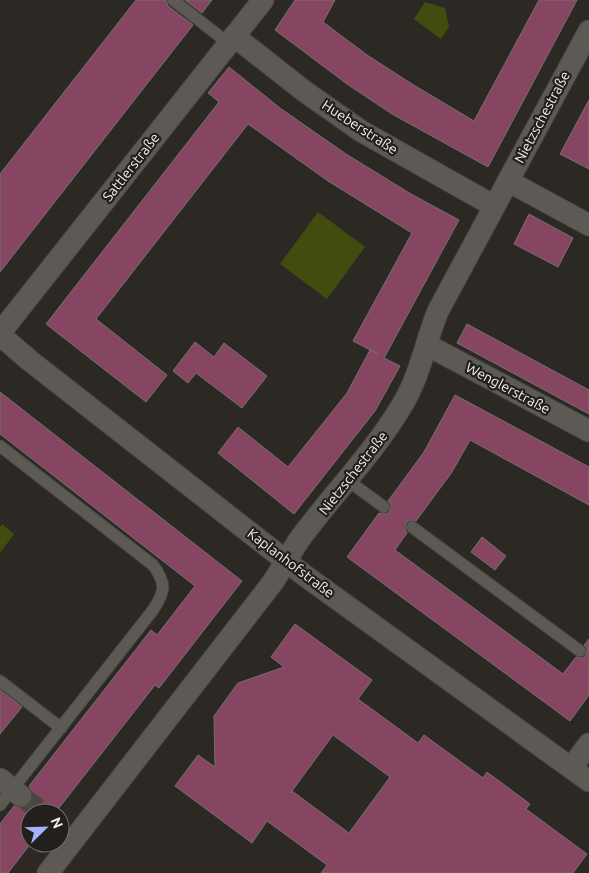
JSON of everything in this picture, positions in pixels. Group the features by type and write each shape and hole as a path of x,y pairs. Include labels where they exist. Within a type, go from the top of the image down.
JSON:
{"street":[{"name":"Sattlerstraße","path":"0,334 263,0"},
{"name":"Hueberstraße","path":"231,40 361,131 494,206"},
{"name":"Nietzschestraße","path":"70,830 267,590 299,540 384,434 416,380 431,328 438,311 494,206 586,42"},
{"path":"508,181 589,225"},
{"name":"Kaplanhofstraße","path":"0,334 29,360 286,561 589,781"},
{"name":"Wenglerstraße","path":"427,345 589,431"},
{"path":"572,768 589,744"},
{"name":"Nietzschestraße","path":"48,873 58,853"}],"lane":[{"path":"173,0 231,40"},
{"path":"0,446 153,565 163,584 162,596 154,610 8,792"},
{"path":"348,480 384,507"},
{"path":"412,527 580,651"},
{"path":"0,681 60,728"}],"green space":[{"path":"425,2 445,8 449,27 441,39 414,19"},
{"path":"318,212 365,247 327,299 280,264"},
{"path":"2,524 14,534 0,553 0,527"}],"building":[{"path":"136,0 166,0 168,6 193,25 0,272 0,174"},
{"path":"185,0 212,0 202,13"},
{"path":"295,0 335,0 323,22 367,55 474,121 539,0 577,0 488,167 392,114 347,84 275,30"},
{"path":"229,67 280,108 346,154 411,194 459,220 384,358 400,366 375,411 294,514 218,453 238,427 288,467 347,393 370,350 378,354 353,341 412,233 328,181 248,124 96,319 167,375 146,402 46,324 219,102 208,93"},
{"path":"589,100 589,169 560,154"},
{"path":"529,214 573,238 558,267 514,244"},
{"path":"467,324 589,390 589,414 457,343"},
{"path":"195,342 214,357 224,343 267,376 242,408 196,373 188,383 173,371"},
{"path":"0,392 242,581 159,688 155,685 63,803 30,803 33,797 29,786 151,630 157,635 195,586 0,434"},
{"path":"455,395 589,467 589,505 470,440 452,472 416,521 409,520 406,523 405,530 407,533 395,550 563,674 576,657 583,658 586,655 587,648 584,645 589,639 589,695 570,721 347,557 379,513 387,514 390,511 391,504 388,501 424,452"},
{"path":"482,537 506,556 495,570 471,552"},
{"path":"295,624 372,680 358,699 418,743 424,735 483,778 487,772 530,804 526,809 587,854 573,873 321,873 327,865 267,821 252,843 175,786 198,755 215,767 214,716 238,683 284,667 271,657","holes":["333,735 390,777 349,833 292,791"]},
{"path":"0,690 22,707 0,734"},
{"path":"14,806 20,808 20,853 23,853 8,873 0,873 0,824"}],"tunnel":[{"path":"21,796 30,803"}]}
